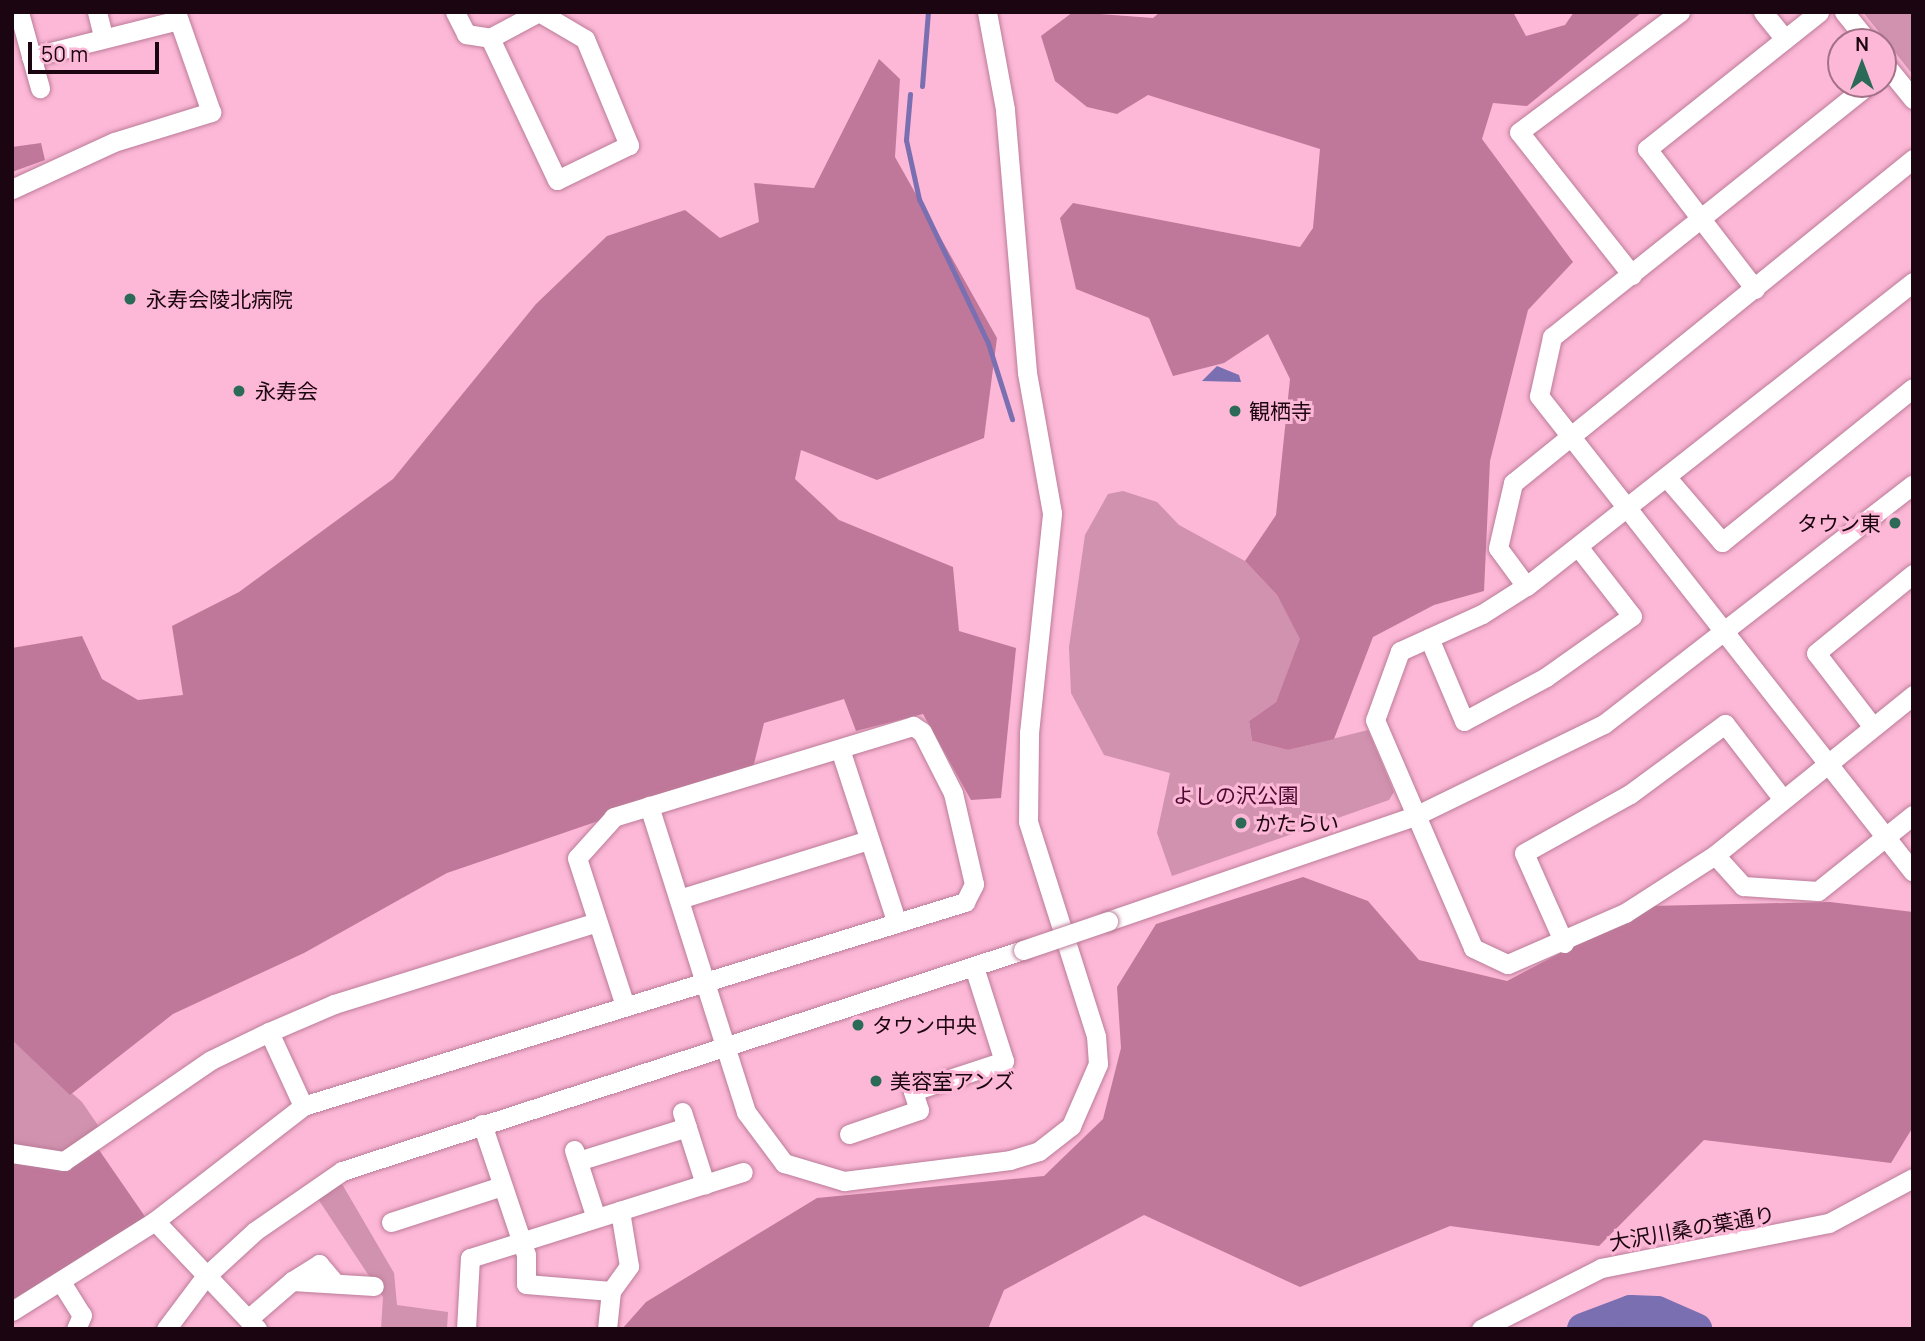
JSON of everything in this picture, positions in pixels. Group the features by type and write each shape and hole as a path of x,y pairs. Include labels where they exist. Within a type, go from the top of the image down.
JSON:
{"street":[{"path":"97,12 103,36"},
{"path":"455,12 466,34 489,38 539,12 585,39 629,145 557,180 489,38"},
{"path":"649,806 753,1130 769,1149 808,1175 844,1181 1039,1151 1071,1126 1094,1080 1096,1036 1028,821 1029,733 1052,513 1027,372 1005,109 987,12"},
{"path":"1632,275 1519,132 1680,12"},
{"path":"1763,12 1785,39"},
{"path":"1755,289 1647,149 1819,12"},
{"path":"1844,12 1857,28"},
{"path":"20,16 40,88"},
{"path":"12,189 114,142 211,112 177,16 32,57"},
{"path":"1897,81 1913,99"},
{"path":"1852,98 1552,337 1539,396 1626,513 1727,634 1913,872"},
{"path":"1526,586 1498,548 1513,483 1913,159"},
{"path":"1913,282 1579,548 1526,586 1400,651 1375,720 1474,948 1508,964 1564,943 1625,914 1715,855 1913,695"},
{"path":"1668,479 1722,542 1913,388"},
{"path":"166,1329 205,1277 255,1231 342,1171 975,967 1415,816 1604,724 1727,634 1913,484"},
{"path":"1429,638 1464,721 1546,677 1632,616 1579,548"},
{"path":"1873,727 1816,653 1913,574"},
{"path":"1564,943 1524,853 1630,794 1725,724 1782,799"},
{"path":"12,1311 155,1221 303,1105 965,902 974,884 953,793 913,726 614,817 577,858 625,1006"},
{"path":"840,749 897,923"},
{"path":"1715,855 1743,886 1818,891 1913,815"},
{"path":"679,899 869,840"},
{"path":"12,1153 64,1161 211,1060 269,1032 334,1004 597,922"},
{"path":"849,1134 919,1110 914,1091 1004,1061 975,967"},
{"path":"269,1032 303,1105"},
{"path":"596,1218 576,1155 685,1119 705,1184"},
{"path":"482,1124 522,1242 526,1284 611,1292"},
{"path":"466,1329 470,1258 743,1172"},
{"name":"大沢川桑の葉通り","path":"1481,1329 1601,1268 1829,1223 1913,1178"},
{"path":"391,1222 502,1186"},
{"path":"607,1329 611,1292 629,1266 620,1212"},
{"path":"155,1221 205,1277 253,1324 292,1281 319,1264 335,1283 374,1286"},
{"path":"61,1282 82,1315 76,1329"}],"green space":[{"path":"1863,12 1913,12 1913,75 1897,55 1897,28 1876,28"},
{"name":"よしの沢公園","path":"1123,491 1157,502 1179,525 1245,561 1277,595 1301,639 1276,702 1249,721 1252,741 1288,750 1368,730 1394,792 1389,800 1172,876 1157,833 1170,773 1104,755 1071,693 1069,647 1085,535 1108,494"},
{"path":"12,1040 82,1102 104,1134 64,1161 12,1153"},
{"path":"342,1184 394,1273 397,1305 448,1312 447,1329 381,1329 383,1297 318,1199"}],"shaded area":[{"path":"1073,12 1153,18 1160,12 1513,12 1526,36 1565,25 1574,12 1642,12 1527,106 1493,103 1482,139 1573,262 1528,310 1490,461 1484,591 1434,605 1373,637 1334,739 1288,750 1252,741 1249,721 1276,702 1300,639 1277,595 1245,561 1276,515 1290,379 1268,334 1224,363 1173,376 1149,318 1076,289 1060,218 1073,203 1300,247 1313,228 1320,149 1148,95 1117,114 1087,107 1055,81 1041,36"},
{"path":"879,59 900,79 895,157 997,338 984,438 877,480 801,450 795,479 839,520 953,567 959,631 1016,648 1001,798 971,800 923,714 856,731 844,699 764,723 753,768 447,873 304,953 173,1014 70,1095 12,1040 12,648 82,636 102,679 138,700 183,695 172,626 239,592 393,479 536,304 607,236 685,210 720,238 759,222 754,183 814,188"},
{"path":"41,143 45,160 12,172 12,147"},
{"path":"1217,366 1239,375 1241,382 1202,381"},
{"path":"1303,877 1368,901 1419,960 1507,981 1650,906 1830,902 1913,912 1913,1127 1891,1163 1704,1140 1599,1246 1450,1226 1300,1287 1144,1215 1004,1290 988,1329 622,1329 646,1302 817,1198 1044,1176 1103,1119 1121,1048 1117,987 1156,924"},
{"path":"97,1147 146,1218 12,1301 12,1160"}],"waterway":[{"path":"922,86 928,12"},
{"path":"910,94 906,140 919,199 988,343 1012,419"},
{"path":"1583,1329 1631,1311 1657,1312 1696,1329"}],"place":[{"name":"永寿会陵北病院","path":"130,299"},
{"name":"永寿会","path":"239,391"},
{"name":"観栖寺","path":"1235,411"},
{"name":"タウン東","path":"1895,523"},
{"name":"かたらい","path":"1241,823"},
{"name":"タウン中央","path":"858,1025"},
{"name":"美容室アンズ","path":"876,1081"}]}
